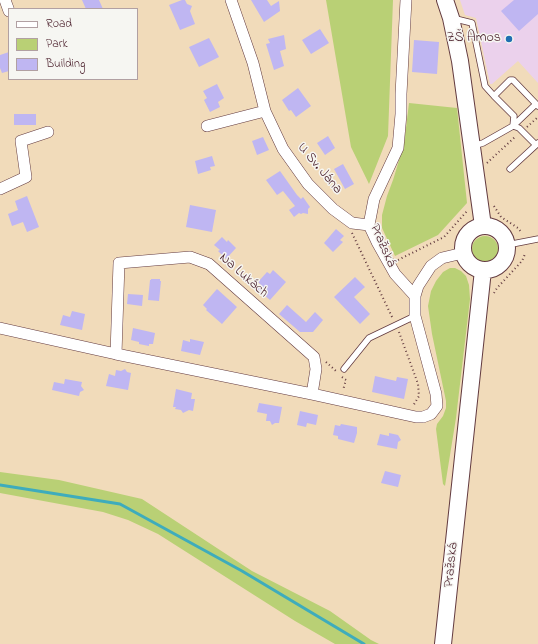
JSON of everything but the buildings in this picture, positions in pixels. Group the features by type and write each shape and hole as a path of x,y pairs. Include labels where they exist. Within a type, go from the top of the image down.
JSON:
{"main road":[{"path":"445,0 451,18 460,61 482,226"},
{"path":"489,226 501,233 507,245 505,258 501,264 490,270 476,269 465,259 463,253 464,240 476,227 489,226"},
{"name":"Pražská","path":"443,644 483,270"}],"street":[{"name":"U Sv. Jána","path":"231,0 253,62 265,110 283,149 308,184 332,209 352,223 369,225"},
{"name":"Pražská","path":"406,0 398,148 374,199 369,225 395,274 415,296"},
{"path":"207,126 265,110"},
{"path":"0,189 26,177 21,141 48,132"},
{"path":"0,328 416,417 424,417 431,414 437,406 436,394 415,316 415,296 418,286 431,266 442,258 463,253"},
{"name":"Na Lukách","path":"116,354 119,264 190,257 209,264 314,357 316,369 312,394"}],"lane":[{"path":"451,18 472,23 485,86 514,116 513,126"},
{"path":"472,146 483,143 513,126 537,105 514,80 510,80 494,96"},
{"path":"510,169 537,144 519,128 513,126"},
{"path":"507,245 538,239"},
{"path":"344,369 369,338 415,316"}],"path":[{"path":"485,156 486,164 538,117"},
{"path":"493,200 497,212 501,217 518,228 521,232"},
{"path":"390,264 444,237 466,211 469,210"}],"shaded area":[{"name":"ZŠ Amos","path":"460,0 538,0 538,83 518,61 492,84 490,84 476,18 465,15"}],"green space":[{"path":"326,0 393,0 388,136 369,184 351,147"},
{"path":"409,103 457,108 467,203 438,235 395,256 382,228 382,215 404,144"},
{"path":"485,236 494,240 498,249 494,258 485,262 476,258 472,249 476,240"},
{"path":"450,268 455,268 461,271 466,276 469,285 470,299 456,418 445,486 443,484 436,429 437,424 443,416 446,408 446,401 432,334 428,306 431,291 436,281 443,272"},
{"path":"0,472 59,480 142,499 252,571 330,611 379,644 335,644 295,621 158,534 128,520 103,512 0,493"}],"waterway":[{"path":"0,485 120,504 242,571 364,644"}],"place":[{"name":"ZŠ Amos","path":"509,39"}]}
